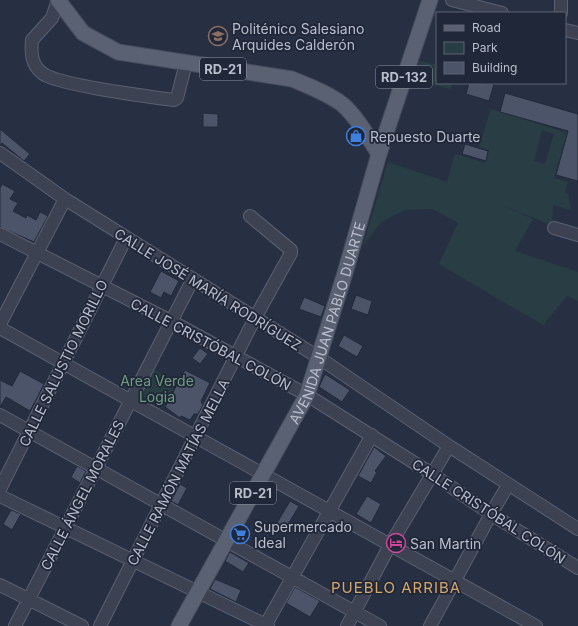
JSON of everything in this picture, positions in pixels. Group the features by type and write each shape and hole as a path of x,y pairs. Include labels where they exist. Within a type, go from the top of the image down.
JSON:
{"main road":[{"name":"RD-21","path":"58,0 83,33 118,52 292,80 319,90 342,105 358,124 379,154"},
{"name":"AVENIDA JUAN PABLO DUARTE","path":"179,626 307,395 345,273 379,154 430,0"}],"street":[{"path":"58,0 52,18 32,40 32,60 38,70 46,76 77,84 175,100 186,64"},
{"path":"452,0 498,12"},
{"path":"561,12 562,0"},
{"path":"566,30 578,33"},
{"name":"CALLE JOSÉ MARÍA RODRÍGUEZ","path":"0,153 65,199 318,357 449,446 578,529"},
{"path":"0,324 36,252 65,199"},
{"name":"CALLE RAMÓN MATÍAS MELLA","path":"100,626 255,318 292,251 250,216"},
{"path":"554,228 578,235"},
{"name":"CALLE CRISTÓBAL COLÓN","path":"0,234 101,285 307,395 432,474 490,514 578,568"},
{"name":"CALLE SALUSTIO MORILLO","path":"0,489 101,285 126,238"},
{"name":"CALLE ÁNGEL MORALES","path":"15,626 193,279"},
{"path":"0,328 536,626"},
{"path":"0,415 293,576 380,626"},
{"path":"0,496 266,626 372,435"},
{"path":"347,626 390,545 449,446"},
{"path":"430,626 490,514 508,485"},
{"path":"0,585 82,626"}],"green space":[{"path":"420,61 436,65 436,84 452,84 451,89 414,79"},
{"path":"491,109 567,133 554,178 568,182 565,193 568,194 571,210 553,205 552,225 501,205 533,219 515,251 578,272 578,301 567,296 543,325 439,264 458,223 433,209 405,210 381,222 363,246 388,162 447,182 455,154 485,163 489,150 479,147","holes":["542,130 554,134 545,164 534,161"]},
{"name":"Area Verde Logia","path":"151,368 177,382 163,408 138,394"}],"building":[{"path":"469,84 494,84 489,101 466,94"},
{"path":"505,93 578,114 578,181 556,175 568,131 500,112"},
{"path":"203,113 218,114 218,127 203,127"},
{"path":"0,129 30,154 24,161 2,143 0,146"},
{"path":"465,144 488,151 486,161 462,154"},
{"path":"2,184 15,191 10,199 18,203 13,211 26,218 27,215 36,220 40,212 48,216 34,242 0,227 0,188"},
{"path":"161,271 179,281 171,296 164,292 161,298 150,292"},
{"path":"356,295 372,301 368,315 351,309"},
{"path":"304,297 325,306 321,317 299,309"},
{"path":"344,335 363,346 357,357 338,346"},
{"path":"200,348 208,354 200,364 192,358"},
{"path":"185,370 210,383 201,401 203,405 198,414 194,414 190,420 181,416 180,418 165,407"},
{"path":"20,371 44,384 30,411 6,397 0,407 0,380 12,386"},
{"path":"325,374 350,390 342,402 319,387"},
{"path":"374,447 386,456 375,471 377,472 371,483 358,476"},
{"path":"77,466 86,471 80,483 71,477"},
{"path":"180,484 187,488 178,505 171,501"},
{"path":"367,496 381,504 371,523 356,514"},
{"path":"290,501 299,506 283,533 274,528"},
{"path":"11,510 21,514 12,530 3,524"},
{"path":"230,552 249,563 243,572 225,561"},
{"path":"215,579 241,590 236,602 210,589"},
{"path":"295,587 320,601 310,617 286,603"}],"place":[{"name":"Politénico Salesiano Arquides Calderón","path":"218,36"},
{"name":"Repuesto Duarte","path":"356,136"},
{"name":"Supermercado Ideal","path":"240,534"},
{"name":"San Martin","path":"396,543"}],"district":[{"name":"PUEBLO ARRIBA","path":"396,587"}]}
